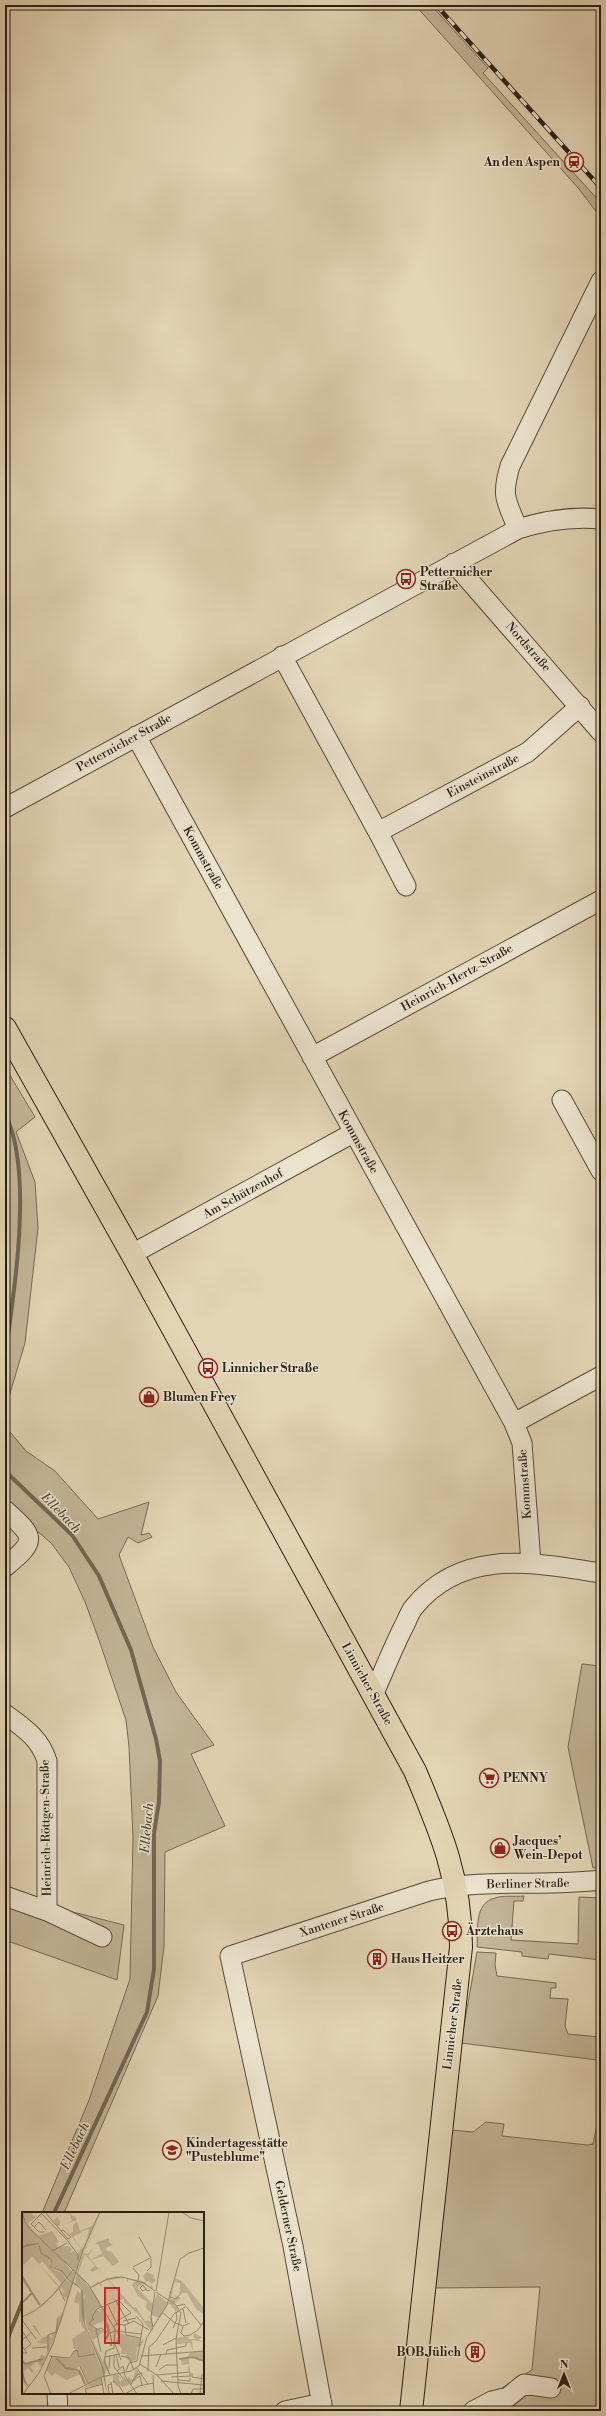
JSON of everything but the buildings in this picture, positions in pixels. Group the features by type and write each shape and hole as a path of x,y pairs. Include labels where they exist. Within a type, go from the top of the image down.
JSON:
{"main road":[{"name":"Linnicher Straße","path":"5,1028 132,1254 415,1771 443,1836 456,1885 461,1916 459,1976 410,2411"}],"street":[{"path":"518,529 506,501 504,488 510,466 601,281"},
{"name":"Petternicher Straße","path":"5,808 518,529 546,520 579,517 601,519"},
{"name":"Nordstraße","path":"454,563 580,706 601,732"},
{"path":"282,656 406,886"},
{"name":"Einsteinstraße","path":"378,832 528,752 580,706"},
{"name":"Kommstraße","path":"136,736 353,1133 514,1423 522,1443 531,1563"},
{"name":"Heinrich-Hertz-Straße","path":"312,1057 601,900"},
{"path":"562,1100 601,1171"},
{"name":"Am Schützenhof","path":"132,1254 353,1133"},
{"path":"514,1423 601,1376"},
{"path":"5,1510 28,1530 29,1538 28,1544 24,1551 5,1567"},
{"path":"373,1695 414,1608 436,1585 465,1570 497,1563 531,1563 601,1573"},
{"name":"Heinrich-Röttgen-Straße","path":"5,1714 27,1730 42,1747 47,1761 47,1911"},
{"name":"Berliner Straße","path":"456,1885 579,1883 601,1880"},
{"name":"Xantener Straße","path":"230,1956 429,1891 456,1885"},
{"path":"5,1896 47,1911 102,1937"},
{"name":"Gelderner Straße","path":"230,1956 293,2246 323,2407 285,2411"},
{"path":"473,2411 492,2401 508,2397 524,2384 551,2388"},
{"path":"57,2394 58,2411"}],"shaded area":[{"path":"415,5 431,5 488,68 483,73 601,203 601,218 579,189"},
{"path":"5,1067 35,1117 16,1132 35,1182 38,1228 25,1343 5,1410"},
{"path":"5,1426 26,1451 55,1471 98,1519 149,1502 141,1535 149,1533 152,1537 138,1543 128,1537 119,1555 153,1647 176,1692 214,1745 191,1754 225,1826 165,1852 164,1946 158,1996 64,2212 42,2212 89,2100 130,1979 133,1837 129,1747 126,1720 85,1602 69,1567 51,1543 5,1503"},
{"path":"582,1664 601,1666 601,1867 593,1868 568,1747"},
{"path":"524,1896 523,1901 514,1901 511,1940 578,1944 579,1897 601,1898 601,1960 549,1954 548,1959 522,1956 522,1952 477,1947 478,1918 483,1905 498,1897"},
{"path":"5,1903 65,1910 124,1925 117,1980 5,1940"},
{"path":"477,1952 496,1953 495,1965 497,1976 556,1983 556,1988 551,1988 550,1998 568,1999 565,2026 568,2034 599,2037 601,2034 601,2066 597,2060 461,2043"},
{"path":"601,2105 601,2411 514,2411 510,2403 492,2394 532,2370 540,2287 432,2288 451,2130 473,2132 486,2122 504,2124 502,2136 588,2145 593,2144"}],"waterway":[{"name":"Ellebach","path":"5,1114 14,1138 18,1166 20,1199 17,1267 5,1356"},
{"name":"Ellebach","path":"5,1471 72,1535 99,1576 131,1650 156,1739 160,1761 159,1802 154,1833 154,1969 147,2012 54,2212"},
{"name":"Ellebach","path":"5,2345 22,2302"}],"railway":[{"path":"436,5 601,188"}],"place":[{"name":"An den Aspen","path":"574,162"},
{"name":"Petternicher Straße","path":"406,579"},
{"name":"Linnicher Straße","path":"208,1368"},
{"name":"Blumen Frey","path":"149,1397"},
{"name":"PENNY","path":"489,1778"},
{"name":"Jacques’ Wein-Depot","path":"500,1848"},
{"name":"Ärztehaus","path":"452,1931"},
{"name":"Haus Heitzer","path":"377,1959"},
{"name":"Kindertagesstätte \"Pusteblume\"","path":"172,2150"},
{"name":"BOB.Jülich","path":"475,2352"}]}
